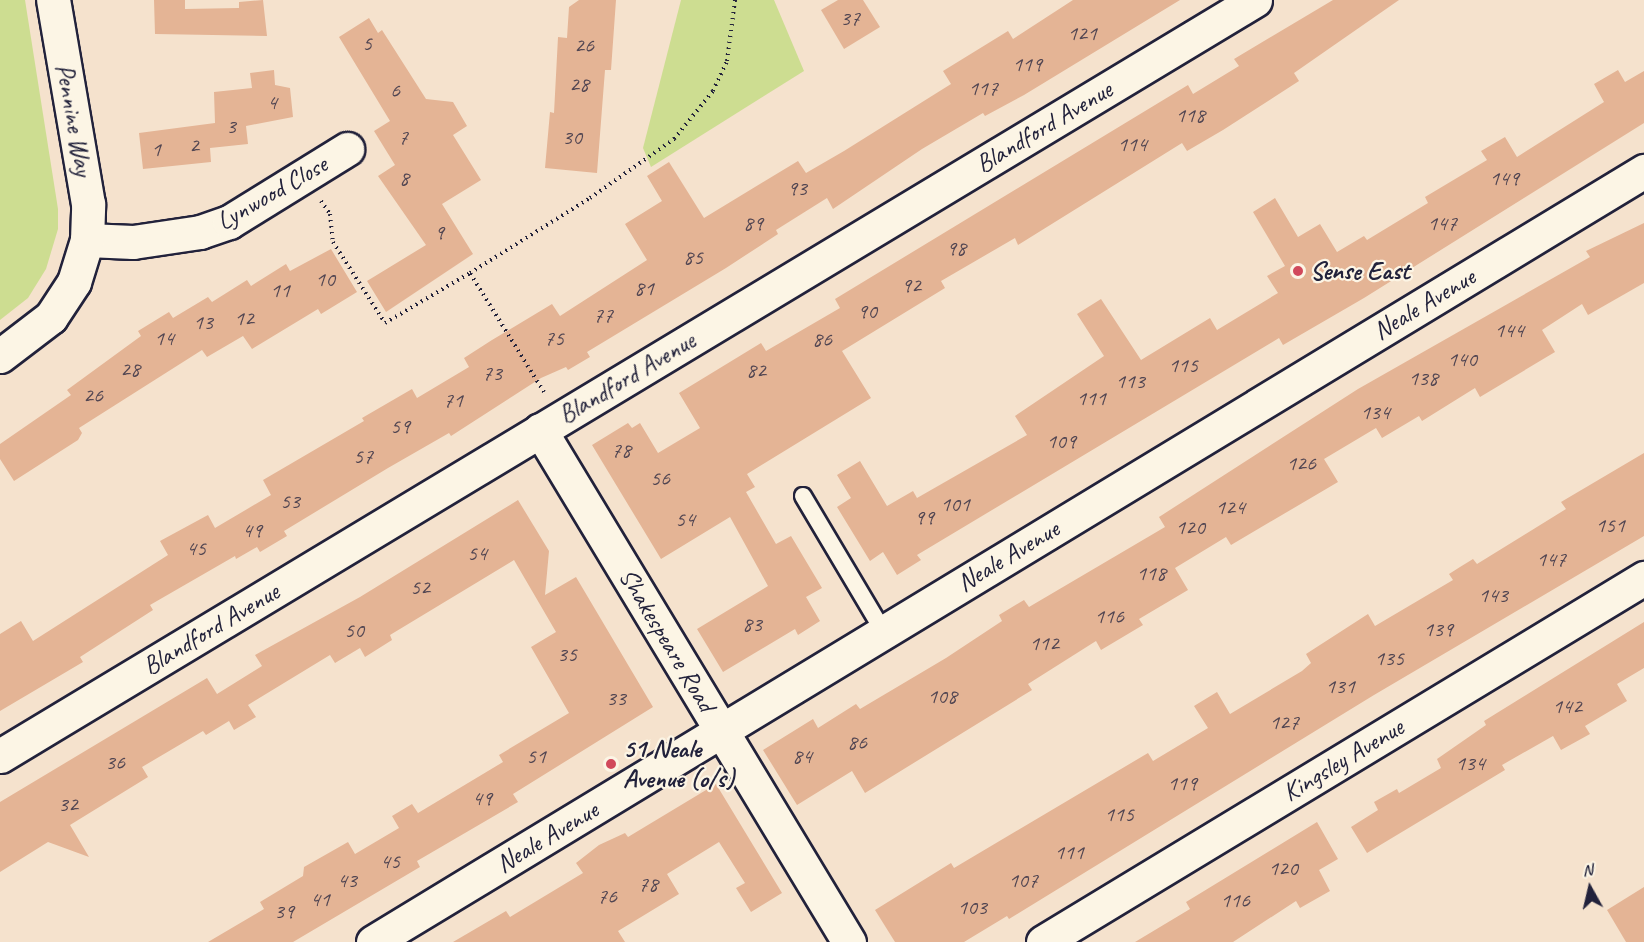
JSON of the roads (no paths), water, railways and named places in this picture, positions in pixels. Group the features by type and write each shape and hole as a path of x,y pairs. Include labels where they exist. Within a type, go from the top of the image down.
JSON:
{"street":[{"name":"Pennine Way","path":"0,356 51,317 74,282 87,240 88,204 53,0"},
{"name":"Blandford Avenue","path":"0,756 1255,0"},
{"name":"Lynwood Close","path":"87,240 132,242 200,232 246,213 347,149"},
{"name":"Neale Avenue","path":"373,942 1644,171"},
{"name":"Shakespeare Road","path":"550,424 722,730 849,942"},
{"name":"Kingsley Avenue","path":"1043,942 1644,578"}],"lane":[{"path":"803,496 883,632"}],"place":[{"name":"Sense East","path":"1298,271"},
{"name":"51 Neale Avenue (o/s)","path":"611,764"}]}
